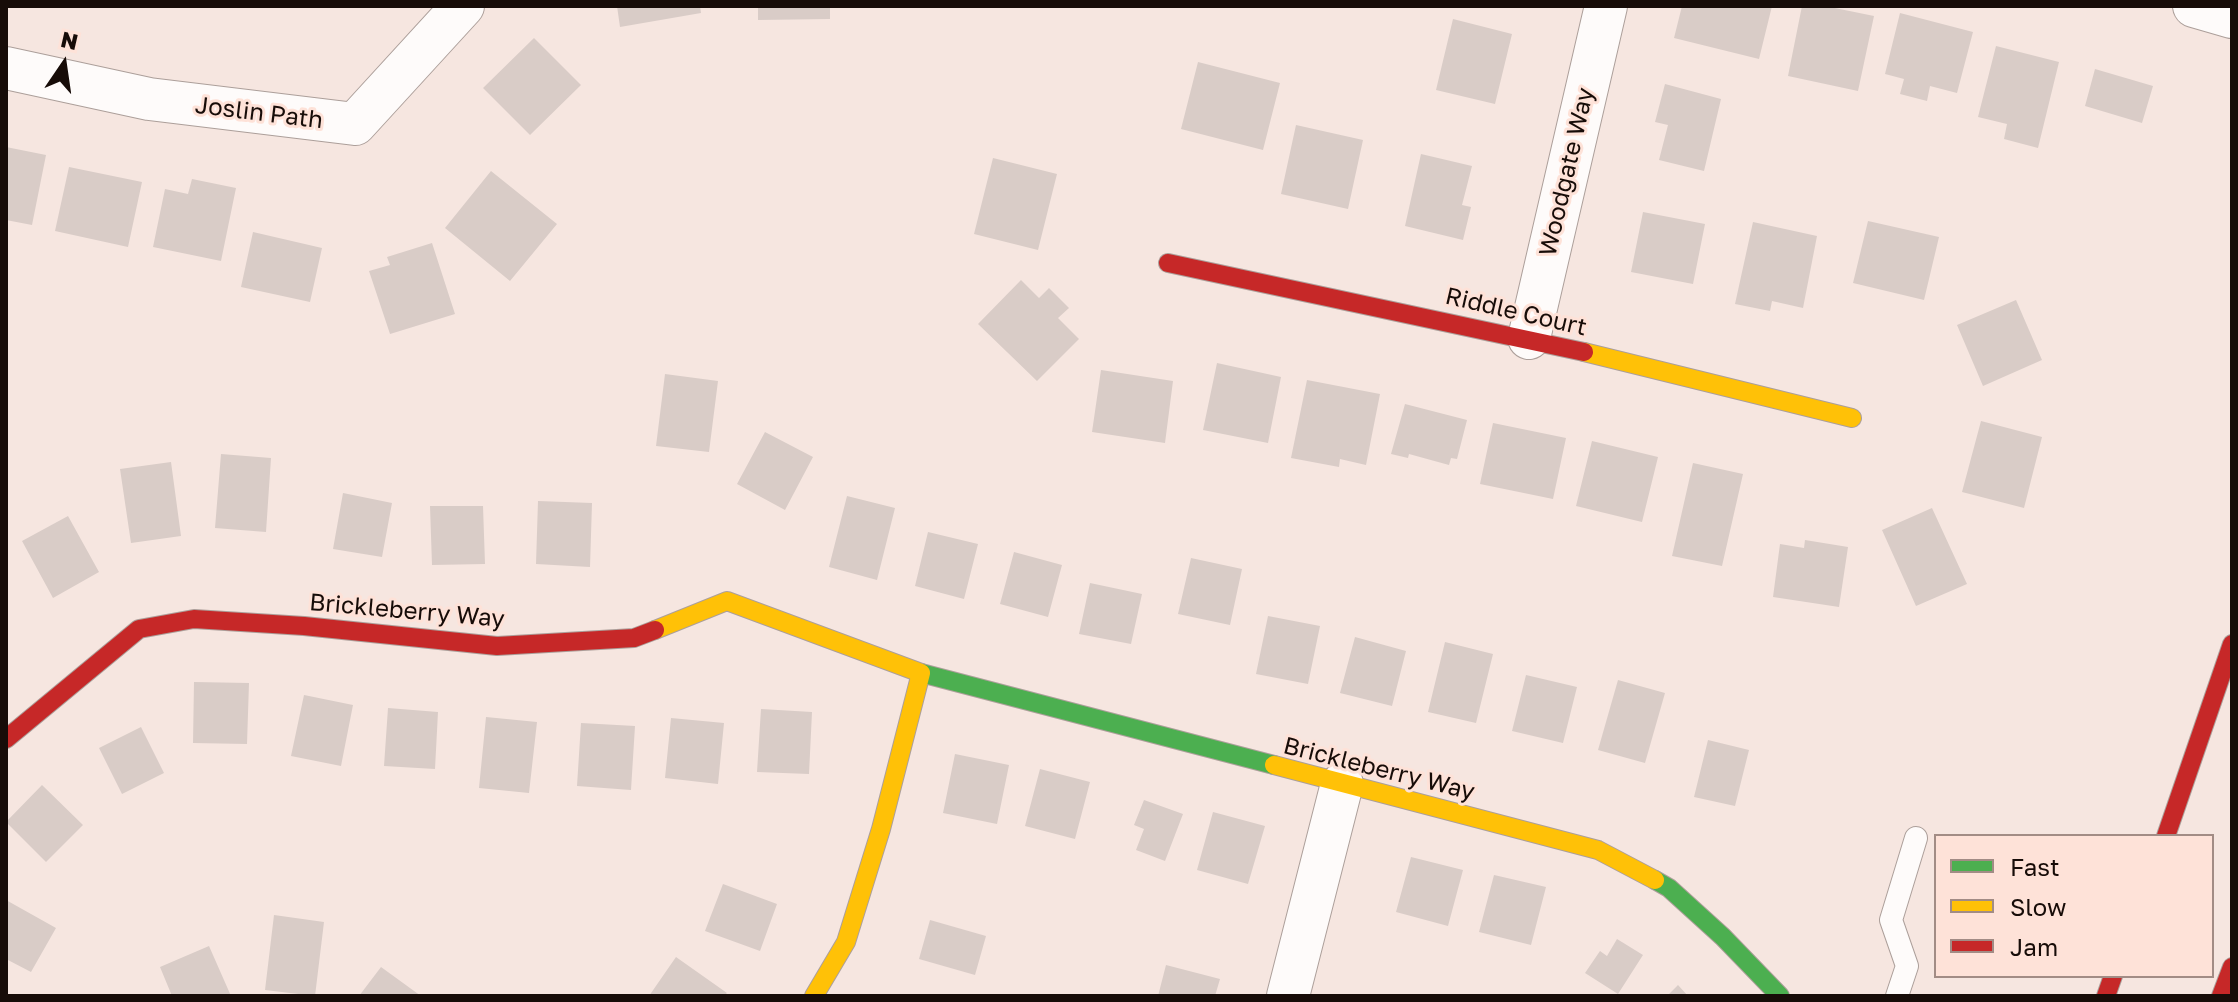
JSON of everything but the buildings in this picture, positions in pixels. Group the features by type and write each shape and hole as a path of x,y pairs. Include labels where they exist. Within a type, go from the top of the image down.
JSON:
{"street":[{"name":"Joslin Path","path":"6,68 149,99 355,124 463,6"},
{"name":"Woodgate Way","path":"1529,338 1606,6"},
{"path":"2194,6 2232,17"},
{"name":"Riddle Court","path":"1168,263 1529,338 1852,418"},
{"name":"Brickleberry Way","path":"6,739 139,629 194,619 304,626 497,646 634,638 727,601 921,673 1598,850 1669,888 1723,937 1780,996"},
{"path":"2167,834 2232,644"},
{"path":"814,996 846,942 881,829 921,673"},
{"path":"1288,996 1342,784"},
{"path":"2221,996 2232,967"}],"lane":[{"path":"1897,996 1907,966 1891,920 1916,838"}],"traffic: fast":[{"path":"921,673 1274,765"},
{"path":"1655,880 1669,888 1723,937 1780,996"}],"traffic: slow":[{"path":"1584,352 1852,418"},
{"path":"655,630 727,601 921,673 881,829 846,942 814,996"},
{"path":"1274,765 1598,850 1655,880"}],"traffic: jam":[{"path":"1168,263 1584,352"},
{"path":"6,739 139,629 194,619 304,626 497,646 634,638 655,630"},
{"path":"2167,834 2232,644"},
{"path":"2221,996 2232,967"},
{"path":"2106,996 2112,978"}]}
